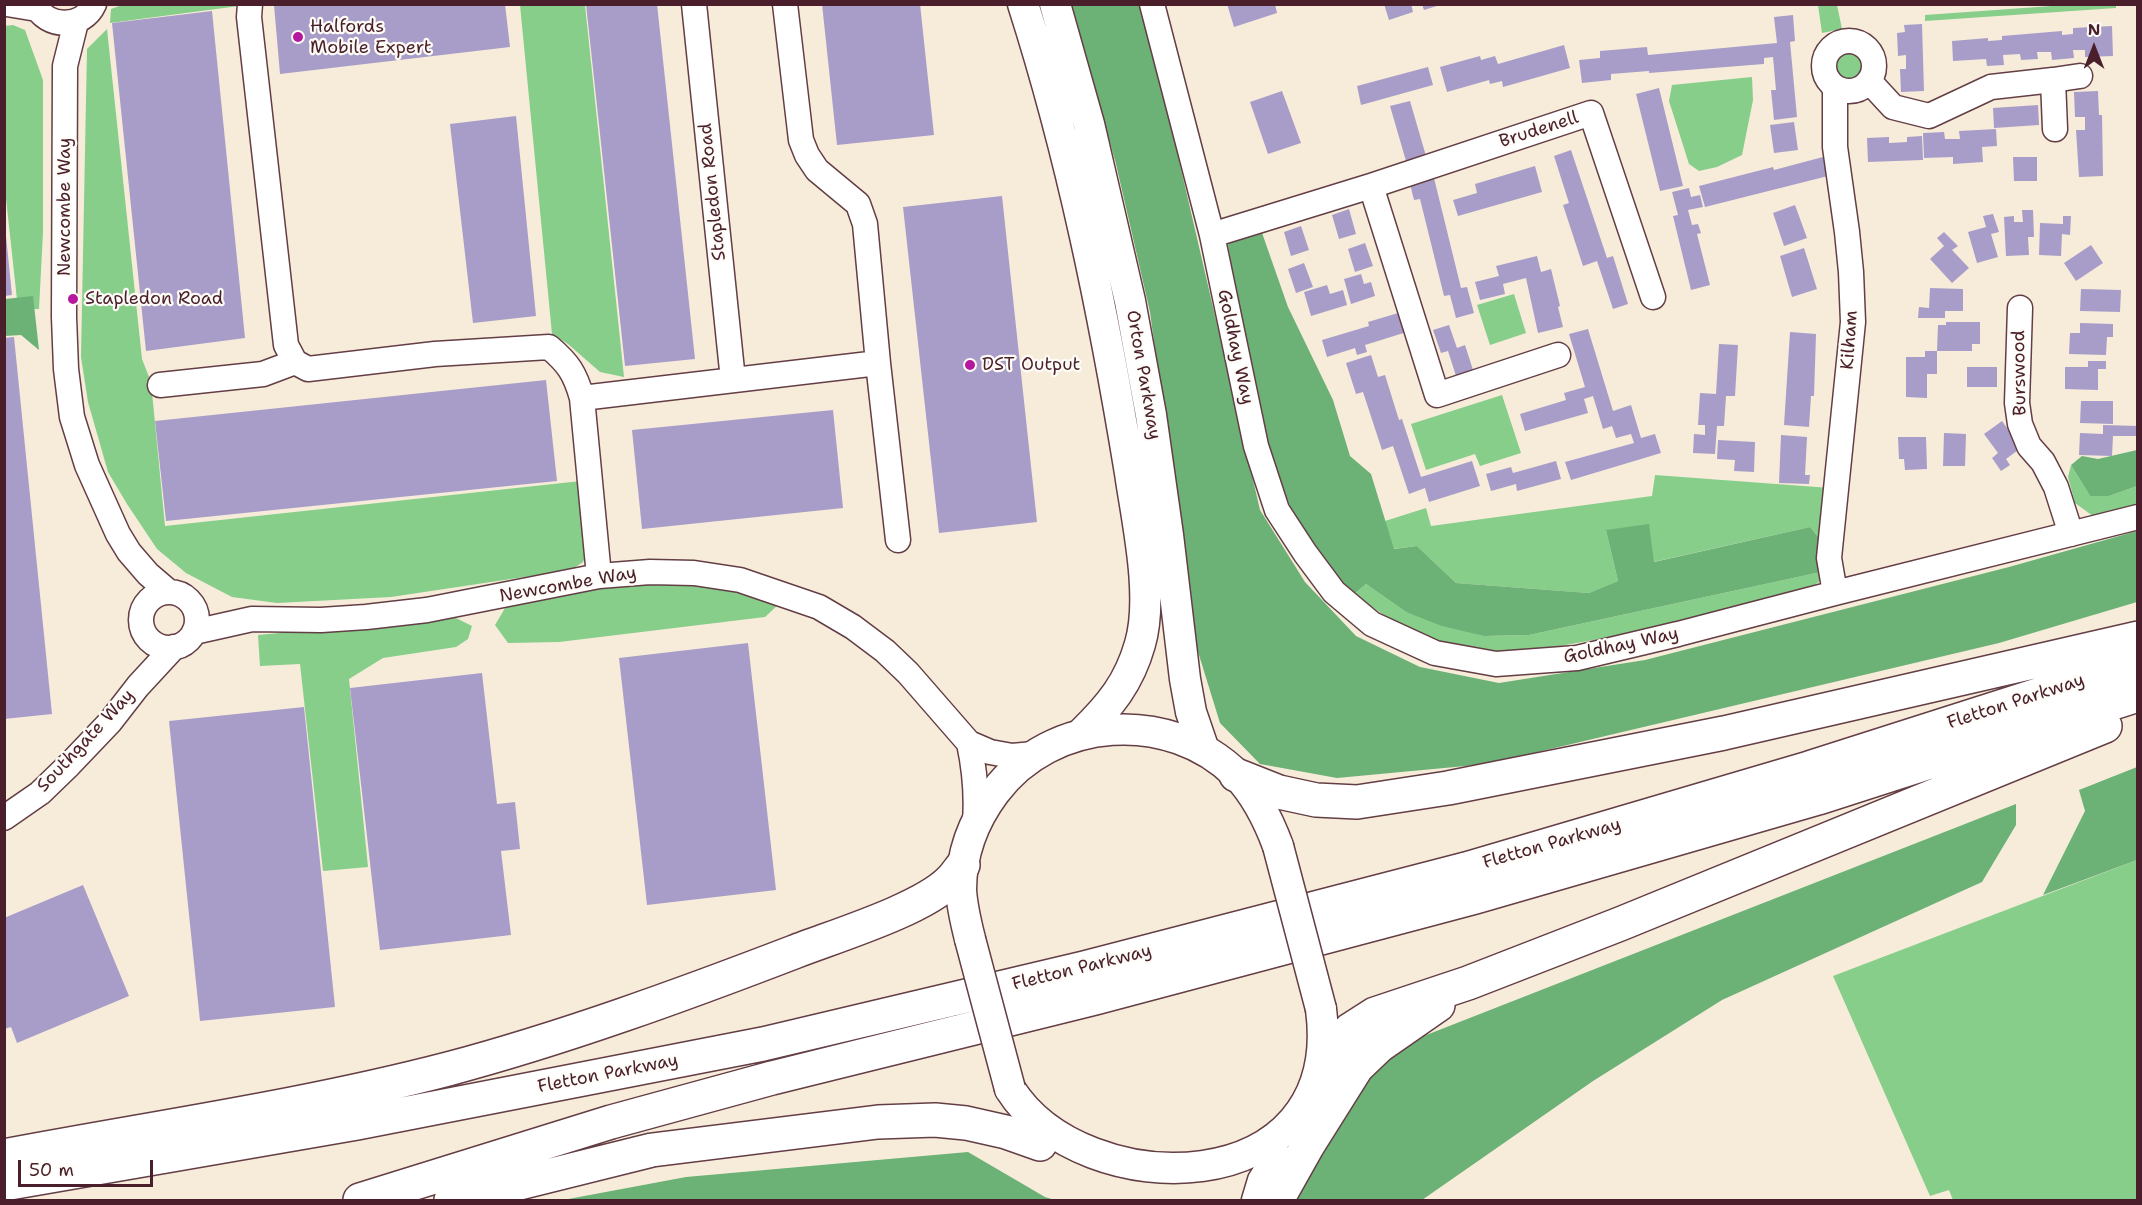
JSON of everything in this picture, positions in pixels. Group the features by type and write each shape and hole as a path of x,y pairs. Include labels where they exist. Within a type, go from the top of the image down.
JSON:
{"highway":[{"path":"1236,775 1280,792 1316,801 1357,802 1380,799 1448,788 1724,733 2138,638"},
{"name":"Fletton Parkway","path":"4,1184 357,1122 763,1044 1084,968 1477,865 1809,768 2138,663"},
{"name":"Fletton Parkway","path":"360,1200 611,1122 772,1078 1106,995 1475,897 1818,798 2138,695"},
{"path":"1323,1061 1335,1044 1350,1030 1375,1014 1468,983 1620,924 2138,713"},
{"path":"4,1156 337,1095 448,1069 561,1036 753,968 897,912 950,882 963,865"},
{"path":"1277,1200 1357,1067 1379,1046 1468,983"},
{"path":"451,1200 652,1150 878,1122 934,1119 966,1123 1006,1132 1040,1144"}],"main road":[{"name":"Orton Parkway","path":"1023,4 1059,130 1099,305 1140,537 1145,615 1140,643 1125,681 1107,708 1081,734"},
{"name":"Orton Parkway","path":"1055,4 1092,135 1130,301 1151,415 1170,544 1185,679 1191,712 1204,750"},
{"path":"1080,1177 1040,1144 1017,1109 964,915 961,890 963,865 975,823 986,803 1000,784 1034,754 1057,742 1106,729 1157,732 1181,739 1204,750 1236,775 1262,808 1278,846 1321,1010 1323,1061 1308,1110 1294,1133 1277,1153 1257,1170 1235,1184 1218,1190"}],"street":[{"path":"7,4 40,11 64,24 91,10"},
{"path":"249,4 286,345 295,362 308,369 435,354 549,347 564,359 577,379 582,398 599,576"},
{"name":"Stapledon Road","path":"693,4 733,380"},
{"path":"785,4 801,140 817,170 858,204 865,224 898,540"},
{"name":"Goldhay Way","path":"1152,4 1212,234 1256,446 1277,510 1334,592 1372,624 1435,653 1496,664 1577,658 2138,517"},
{"name":"Newcombe Way","path":"65,66 91,10"},
{"name":"Newcombe Way","path":"40,11 65,66 64,317 66,369 72,417 87,465 118,534 129,552 148,574 169,592"},
{"name":"Kilham","path":"1835,593 1829,558 1853,322 1847,231 1835,147 1835,87 1826,76 1824,61 1832,48 1846,41 1862,44 1873,57 1874,66 1869,81"},
{"path":"1835,87 1842,90 1857,90 1869,81 1893,107 1929,116 1991,87 2080,76"},
{"path":"2053,80 2055,129"},
{"name":"Brudenell","path":"1212,234 1371,186 1591,113 1653,297"},
{"path":"1371,186 1437,395 1558,355"},
{"name":"Burswood","path":"2020,308 2018,403 2020,424 2029,447 2043,462 2056,487 2071,534"},
{"path":"160,385 263,374 295,362"},
{"path":"582,398 878,363"},
{"name":"Newcombe Way","path":"129,552 143,610"},
{"name":"Newcombe Way","path":"194,632 252,619 321,620 417,611 599,576 650,572 694,573 740,580 819,607 853,627 885,651 908,673 969,743 990,752 1012,756 1034,754"},
{"path":"169,592 177,593 191,603 197,617 194,632 189,639 174,647 157,645 145,634 142,627 143,610 153,597 169,592"},
{"name":"Newcombe Way","path":"191,603 252,619"},
{"name":"Southgate Way","path":"138,686 145,634"},
{"name":"Southgate Way","path":"4,818 40,793 69,765 110,722 138,686 174,647"},
{"name":"Newcombe Way","path":"969,743 975,770 977,796 975,823"},
{"path":"1254,1200 1260,1179 1277,1153"}],"green space":[{"path":"238,4 239,6 110,23 111,9 122,5"},
{"path":"520,5 585,5 624,377 600,372 568,344 552,334"},
{"path":"1067,5 1143,5 1260,510 1305,582 1356,636 1420,667 1499,683 1645,660 2009,567 2137,531 2137,602 1999,643 1487,764 1337,778 1260,764 1220,723 1195,642 1150,312 1116,164 1083,46"},
{"path":"1818,5 1837,5 1842,29 1822,33"},
{"path":"2066,5 2116,5 2116,8 1925,21 1925,15"},
{"path":"13,25 25,30 43,80 43,232 39,309 18,309 4,180 4,26"},
{"path":"107,29 142,359 151,382 165,526 581,481 590,546 583,562 571,570 391,597 277,603 232,597 186,573 157,549 108,472 88,402 81,357 87,49"},
{"path":"1850,51 1861,56 1866,67 1861,78 1850,83 1839,78 1834,67 1839,56"},
{"path":"1752,77 1753,100 1742,155 1717,167 1699,171 1689,164 1669,101 1672,85"},
{"path":"1261,230 1288,307 1333,400 1350,456 1371,474 1394,549 1417,546 1456,583 1589,593 1618,581 1606,530 1649,524 1654,562 1810,527 1824,544 1821,572 1529,635 1484,636 1442,626 1406,612 1366,584 1353,595 1322,559 1297,523 1265,436 1249,372 1228,245 1233,237"},
{"path":"1514,294 1526,333 1490,345 1477,305"},
{"path":"33,296 39,350 21,335 5,336 5,299"},
{"path":"1502,395 1521,453 1480,466 1475,454 1426,470 1411,424"},
{"path":"2137,450 2137,486 2109,496 2090,496 2071,465 2082,456 2098,459"},
{"path":"2071,465 2090,496 2109,496 2137,486 2137,506 2093,516 2075,503 2068,477"},
{"path":"1655,475 1830,488 1824,544 1810,527 1653,562 1606,530 1618,581 1589,593 1456,583 1417,546 1393,549 1385,521 1426,508 1431,526 1652,496"},
{"path":"1821,572 1819,582 1808,589 1668,626 1523,653 1483,652 1434,640 1403,627 1353,595 1366,584 1406,612 1484,636 1529,635"},
{"path":"667,582 717,586 779,604 765,617 559,642 508,643 495,625 508,603 602,587"},
{"path":"454,617 472,626 468,639 456,647 383,658 349,679 368,867 323,871 300,664 260,666 258,635"},
{"path":"2137,767 2137,860 2043,895 2085,811 2079,790"},
{"path":"2016,804 2016,825 1982,882 1722,1000 1593,1081 1422,1200 1250,1200 1365,1059"},
{"path":"2137,860 2137,1200 1953,1200 1949,1190 1930,1196 1833,976"},
{"path":"968,1152 1045,1197 1055,1200 563,1200 686,1177"}],"building":[{"path":"505,4 510,47 280,74 274,5"},
{"path":"586,4 657,4 695,359 625,366"},
{"path":"822,4 920,4 934,135 837,145"},
{"path":"1227,4 1275,4 1277,13 1234,27"},
{"path":"1384,4 1411,4 1413,12 1389,20"},
{"path":"1422,4 1440,4 1440,5 1424,10"},
{"path":"212,11 245,338 146,351 112,23"},
{"path":"1793,15 1795,41 1790,42 1797,117 1774,120 1771,90 1776,90 1773,57 1764,58 1764,64 1611,74 1611,80 1582,83 1579,60 1600,58 1600,51 1647,47 1648,55 1777,43 1774,17"},
{"path":"1922,24 1924,91 1901,92 1900,69 1906,69 1906,55 1898,56 1897,33 1905,32 1904,25"},
{"path":"2112,26 2113,56 2085,57 2085,50 2073,50 2074,58 2052,60 2051,52 2037,52 2038,59 2021,60 2020,54 2003,55 2004,65 1987,66 1986,59 1953,61 1952,41 1988,38 1988,41 2002,40 2002,36 2062,31 2062,35 2073,34 2073,28"},
{"path":"1564,45 1570,68 1503,87 1502,81 1490,84 1489,80 1447,92 1440,67 1480,56 1481,60 1495,56 1498,64"},
{"path":"1428,67 1433,85 1361,105 1357,86"},
{"path":"1659,88 1683,186 1660,191 1636,94"},
{"path":"1282,91 1301,143 1268,154 1250,102"},
{"path":"2098,91 2099,115 2102,115 2103,176 2079,177 2076,130 2085,130 2085,117 2075,117 2074,92"},
{"path":"1410,101 1426,156 1406,161 1390,106"},
{"path":"2038,105 2039,125 1994,128 1993,108"},
{"path":"516,116 536,316 473,323 450,124"},
{"path":"1794,122 1798,150 1774,153 1770,125"},
{"path":"1996,129 1997,146 1982,147 1983,162 1953,164 1953,157 1924,158 1923,133 1944,132 1945,139 1960,139 1959,131"},
{"path":"1922,136 1923,160 1868,162 1867,138 1889,137 1889,143 1907,142 1907,137"},
{"path":"1571,150 1607,258 1613,256 1628,304 1613,309 1597,261 1583,266 1563,205 1569,203 1554,156"},
{"path":"1823,157 1828,176 1705,207 1699,186"},
{"path":"2013,157 2037,157 2037,181 2014,181"},
{"path":"1535,166 1542,192 1458,216 1453,200 1477,193 1475,184"},
{"path":"1434,178 1461,288 1467,287 1474,313 1456,318 1450,295 1444,296 1420,199 1414,200 1410,184"},
{"path":"1689,188 1691,197 1700,195 1703,207 1688,210 1692,225 1698,224 1701,233 1697,234 1710,285 1691,290 1673,216 1678,215 1672,192"},
{"name":"DST Output","path":"1002,196 1037,522 939,533 903,207"},
{"path":"1795,205 1807,238 1784,246 1773,213"},
{"path":"1349,209 1356,234 1339,239 1332,215"},
{"path":"2022,210 2033,210 2034,237 2028,237 2029,255 2006,256 2004,217 2014,216 2014,222 2023,222"},
{"path":"1993,214 1999,232 1991,234 1998,257 1977,263 1968,232 1986,227 1983,216"},
{"path":"2063,216 2071,216 2070,235 2062,234 2061,256 2039,255 2040,223 2063,224"},
{"path":"1301,226 1309,250 1291,256 1284,232"},
{"path":"1944,232 1958,246 1952,250 1969,268 1952,283 1930,259 1944,246 1937,238"},
{"path":"4,236 6,236 12,295 4,296"},
{"path":"1365,243 1373,266 1355,272 1348,249"},
{"path":"2091,245 2103,263 2076,281 2064,263"},
{"path":"1804,248 1817,289 1792,297 1780,256"},
{"path":"1537,256 1541,272 1551,269 1563,327 1538,333 1526,278 1503,284 1505,294 1480,300 1475,282 1499,276 1496,266"},
{"path":"1304,263 1313,287 1296,293 1288,269"},
{"path":"1361,274 1364,284 1371,282 1375,296 1351,304 1344,279"},
{"path":"1327,285 1330,294 1343,290 1347,305 1311,316 1304,292"},
{"path":"1930,288 1963,289 1963,311 1945,311 1945,318 1918,318 1919,307 1929,308"},
{"path":"2081,289 2121,290 2120,312 2080,311"},
{"path":"1405,311 1410,331 1365,345 1367,352 1357,355 1355,348 1327,357 1322,340 1369,326 1368,322"},
{"path":"1946,322 1980,322 1980,344 1972,344 1972,351 1937,351 1938,325 1946,325"},
{"path":"2080,323 2113,324 2113,337 2107,337 2106,355 2069,354 2070,333 2080,333"},
{"path":"1449,325 1457,348 1465,345 1473,370 1456,376 1448,351 1441,353 1433,330"},
{"path":"1588,329 1613,411 1631,405 1641,438 1655,434 1661,453 1571,480 1565,462 1634,443 1631,434 1616,438 1612,426 1603,429 1593,396 1584,399 1588,413 1525,431 1520,414 1566,400 1564,393 1585,387 1569,334"},
{"path":"1790,332 1816,334 1814,396 1811,396 1809,427 1784,425"},
{"path":"14,337 52,714 4,719 4,338"},
{"path":"1719,344 1738,345 1735,396 1726,396 1724,426 1717,426 1715,454 1693,453 1694,434 1705,435 1705,425 1698,425 1700,393 1716,394"},
{"path":"1925,351 1937,351 1937,374 1927,374 1927,398 1906,397 1906,357 1925,357"},
{"path":"1371,355 1378,377 1385,375 1421,477 1472,461 1480,486 1429,502 1425,488 1409,494 1393,446 1382,450 1363,392 1356,394 1346,363"},
{"path":"2088,361 2106,361 2106,369 2098,369 2098,390 2065,389 2065,367 2088,367"},
{"path":"1967,367 1997,367 1997,387 1967,387"},
{"path":"546,380 557,481 166,521 155,421"},
{"path":"2081,401 2113,401 2113,424 2080,423"},
{"path":"833,410 843,508 642,529 632,430"},
{"path":"2002,421 2021,448 2006,459 2010,465 2001,471 1992,458 1998,453 1984,434"},
{"path":"2103,425 2138,426 2138,436 2113,436 2112,456 2079,455 2080,433 2103,434"},
{"path":"1944,433 1966,434 1965,466 1943,466"},
{"path":"1781,435 1807,437 1805,475 1810,475 1809,484 1779,483"},
{"path":"1898,437 1926,437 1927,469 1905,470 1904,459 1899,459"},
{"path":"1718,440 1755,442 1754,472 1734,471 1735,460 1717,459"},
{"path":"1556,461 1561,479 1517,491 1516,484 1491,491 1486,474 1511,467 1513,473"},
{"path":"748,643 776,890 647,905 619,658"},
{"path":"482,673 497,804 515,802 520,849 501,851 511,935 380,950 350,688"},
{"path":"304,707 335,1007 200,1021 169,721"},
{"path":"83,885 129,996 17,1043 11,1027 4,1029 4,918"}],"place":[{"name":"Halfords Mobile Expert","path":"298,37"},
{"name":"Stapledon Road","path":"73,299"},
{"name":"DST Output","path":"970,365"}]}
